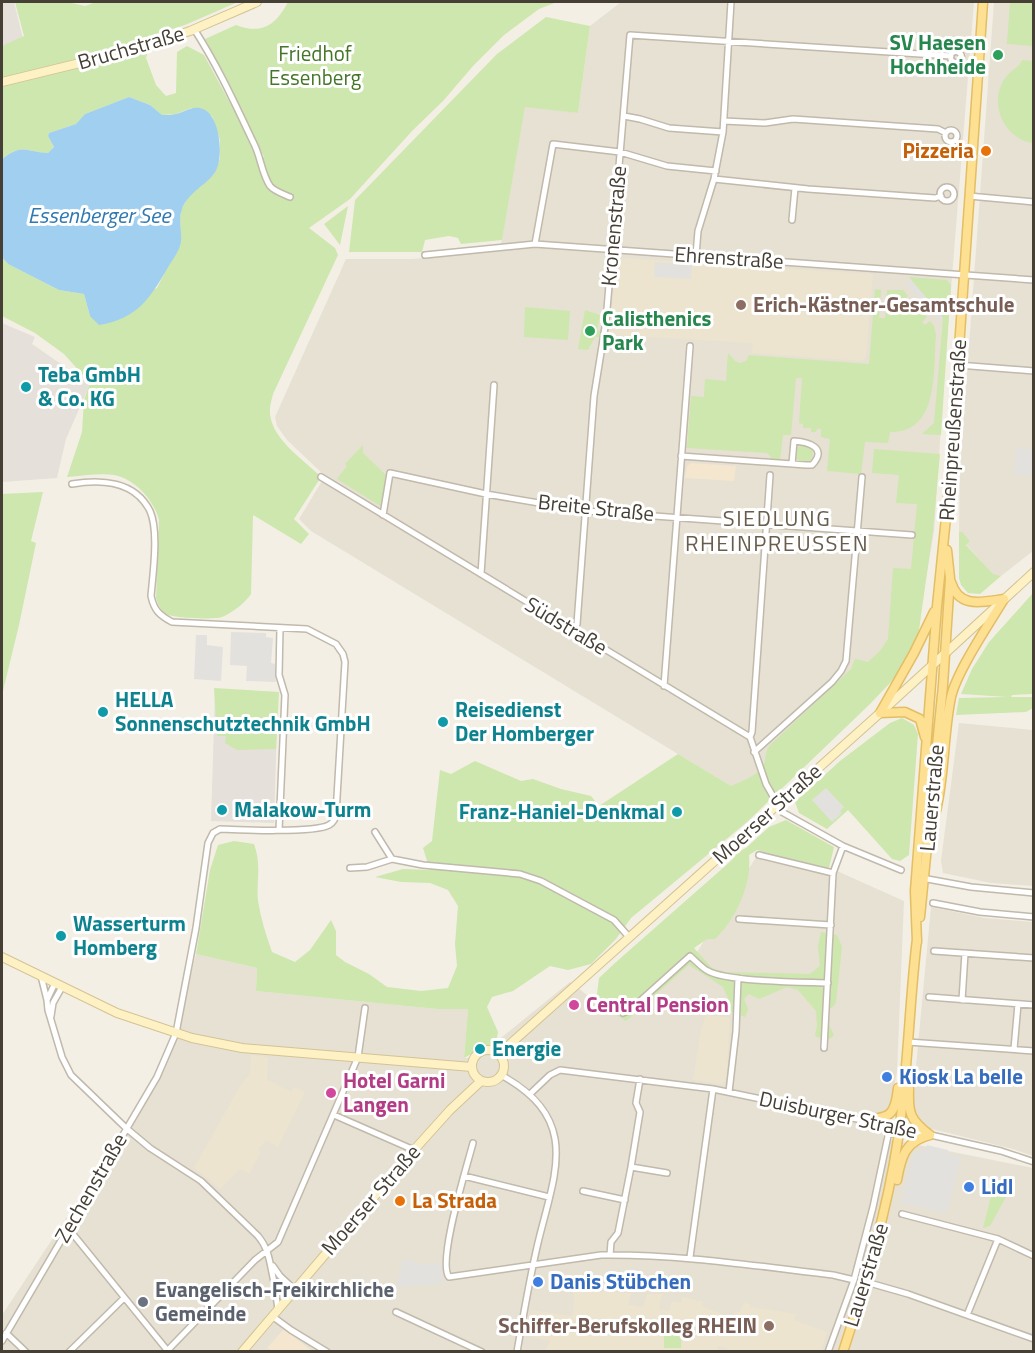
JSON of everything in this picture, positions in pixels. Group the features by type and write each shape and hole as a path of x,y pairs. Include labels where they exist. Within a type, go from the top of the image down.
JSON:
{"main road":[{"name":"Bruchstraße","path":"2,82 133,50 194,29 257,2"},
{"name":"Rheinpreußenstraße","path":"932,665 945,535 984,2"},
{"name":"Rheinpreußenstraße","path":"945,535 950,578 945,653"},
{"name":"Moerser Straße","path":"472,1067 474,1058 483,1051 489,1050 499,1054 880,714 1034,572"},
{"path":"950,578 954,592 970,602 1004,599"},
{"path":"928,842 939,798 952,695 1004,599"},
{"path":"880,714 937,606"},
{"name":"Lauerstraße","path":"920,877 928,842 945,653"},
{"name":"Lauerstraße","path":"843,1352 866,1282 888,1195 900,1128 917,942 932,665"},
{"path":"880,714 905,712 920,719 927,750"},
{"path":"2,957 117,1013 176,1033 242,1048 472,1067 474,1074 481,1081"},
{"path":"499,1054 504,1064 501,1075"},
{"path":"863,1120 883,1119 893,1111 896,1104 900,1065 906,1060 910,1066 909,1111 918,1126 930,1135"},
{"name":"Moerser Straße","path":"242,1352 414,1149 450,1110 481,1081 493,1081 501,1075"},
{"path":"888,1195 896,1188 901,1159 906,1147 917,1139 930,1135"}],"street":[{"path":"696,255 698,231 714,179 723,132 731,2"},
{"path":"194,29 210,54 237,108 259,155 265,177 272,188 290,197"},
{"name":"Kronenstraße","path":"573,630 577,624 594,396 606,321 630,35 729,41"},
{"path":"729,41 951,56"},
{"path":"624,116 669,128 723,132"},
{"path":"724,121 765,123 793,119 938,129 946,133"},
{"path":"535,244 553,144 620,152 667,166 716,171"},
{"path":"714,179 795,188 935,198 941,196"},
{"path":"792,220 795,188"},
{"path":"969,196 1034,202"},
{"name":"Ehrenstraße","path":"425,255 535,244 1034,280"},
{"path":"664,686 690,346"},
{"path":"958,365 1034,371"},
{"path":"481,574 494,385"},
{"path":"681,456 792,464 812,465 818,455 817,449 808,442 794,441 792,464"},
{"name":"Breite Straße","path":"383,515 390,473 486,494 586,511 912,535"},
{"path":"770,476 750,737 754,752 766,784 782,812 843,846 901,870"},
{"name":"Südstraße","path":"321,477 750,737"},
{"path":"754,752 832,682 846,661 862,477"},
{"path":"72,484 103,480 123,486 139,496 150,512 154,528 152,596 153,607 159,615 172,622 307,629 336,644 345,662 336,814 334,822 327,827 279,830 285,695 279,675 280,628"},
{"name":"Zechenstraße","path":"2,1341 156,1077 176,1033 196,928 208,843 213,833 220,830 279,830"},
{"path":"375,832 392,859"},
{"path":"824,1048 833,873 843,846"},
{"path":"759,855 833,873"},
{"path":"350,868 367,867 392,859 423,865 520,874 541,881 604,913 614,920 629,938"},
{"path":"920,877 971,887 1034,893"},
{"path":"933,903 980,912 1034,917"},
{"path":"739,919 831,925"},
{"path":"934,951 1034,958"},
{"path":"962,1000 965,953"},
{"path":"623,1012 630,1010 690,956 708,971 738,978 828,983"},
{"path":"41,976 62,1057 71,1075 150,1148 209,1188 258,1236 265,1244 272,1265 278,1308"},
{"path":"729,1092 736,1031 738,978"},
{"path":"48,1000 58,985"},
{"path":"51,1017 58,985"},
{"path":"928,998 1034,1005"},
{"path":"1014,1049 1018,1004"},
{"path":"68,1228 166,1351 255,1260 278,1242 358,1057 366,1008"},
{"path":"908,1041 1034,1051"},
{"name":"Duisburger Straße","path":"531,1093 550,1075 560,1070 713,1089 900,1128 1001,1151 1034,1162"},
{"path":"501,1075 531,1093 543,1107 550,1120 556,1143 557,1161 532,1266 517,1352"},
{"path":"610,1255 611,1242 618,1233 631,1167 640,1112 636,1103 640,1079"},
{"path":"690,1257 713,1089"},
{"path":"334,1115 414,1149"},
{"path":"863,1120 880,1126 888,1136 900,1128"},
{"name":"Lauerstraße","path":"828,1352 854,1280 888,1136"},
{"path":"473,1143 445,1254 446,1273 449,1277 610,1255 690,1257 833,1275 854,1280"},
{"path":"631,1167 667,1173"},
{"path":"464,1176 549,1197"},
{"path":"583,1191 625,1200"},
{"path":"902,1214 998,1239 1034,1256"},
{"path":"967,1314 998,1239"},
{"path":"272,1265 293,1291"},
{"path":"274,1282 293,1291"},
{"path":"866,1282 967,1314 991,1325 1034,1339"},
{"path":"69,1352 124,1298"},
{"path":"396,1312 482,1352"},
{"path":"272,1316 327,1352"},
{"path":"6,1333 26,1352"}],"shaded area":[{"path":"2,2 14,2 26,51 2,58"},
{"path":"621,2 974,2 934,531 921,609 752,799 311,531 299,519 325,476 287,440 277,426 275,417 346,259 413,259 500,250 525,106 578,113 590,26"},
{"path":"994,2 1033,2 1033,551 1001,576 993,575 966,544 970,541 959,532 960,470"},
{"name":"Erich-Kästner-Gesamtschule","path":"622,258 873,274 866,357 862,361 752,353 753,343 609,335 617,260"},
{"path":"655,262 692,265 691,279 654,277"},
{"path":"911,280 943,318 939,321 906,284"},
{"path":"2,323 35,337 32,344 90,384 66,439 57,478 2,482"},
{"path":"1016,448 1033,450 1033,476 1014,475"},
{"path":"691,463 736,466 734,481 685,478 687,466"},
{"path":"231,632 266,633 266,637 273,638 271,663 275,664 276,682 246,681 247,666 230,665"},
{"path":"196,635 207,635 207,645 223,647 221,681 194,679"},
{"path":"215,691 278,692 274,823 211,821"},
{"path":"959,723 1033,730 1033,886 991,883 943,873 941,861"},
{"path":"826,788 844,807 840,811 842,813 832,822 812,800"},
{"path":"763,846 837,871 904,901 897,1072 883,1138 1033,1168 1033,1351 2,1352 2,1315 126,1128 157,1077 176,1033 196,954 257,968 256,991 437,1009 468,1009 464,1058 476,1058 570,982 596,1002 626,1020 689,965"},
{"path":"931,907 985,918 1033,922 1033,1156 924,1127 913,1110"},
{"path":"706,1015 730,1017 727,1070 722,1084 693,1080 701,1030"},
{"path":"251,1055 268,1057 267,1080 291,1092 294,1087 305,1092 278,1147 266,1140 258,1150 261,1152 249,1174 240,1169 220,1189 194,1168 241,1084 250,1074"},
{"path":"927,1145 948,1150 947,1154 961,1157 947,1213 901,1203 914,1152 926,1149"},
{"path":"403,1259 427,1265 441,1263 443,1283 396,1289"},
{"path":"573,1291 631,1293 628,1305 643,1307 647,1294 662,1294 659,1309 669,1311 672,1301 681,1303 683,1297 703,1302 702,1306 731,1318 735,1311 740,1312 744,1303 750,1304 750,1307 797,1314 794,1320 827,1332 821,1352 733,1351 719,1346 716,1352 545,1351 550,1341 532,1337 533,1334 527,1333 531,1310 572,1316"},
{"path":"284,1329 312,1351 272,1351 267,1348"}],"green space":[{"name":"Friedhof Essenberg","path":"15,2 67,2 85,6 96,2 238,2 185,25 153,35 146,58 156,85 166,96 176,93 177,52 187,46 204,55 237,116 257,160 264,157 205,39 236,25 253,29 267,26 278,17 288,2 557,2 539,9 504,35 350,199 309,228 335,248 338,255 273,394 270,409 271,419 281,438 321,477 294,519 309,534 301,544 253,515 251,594 238,607 222,617 177,617 166,614 161,609 156,598 159,520 153,505 136,486 122,477 97,474 67,477 82,432 84,400 90,383 64,354 35,333 2,316 2,257 8,264 59,290 84,294 90,316 157,288 181,240 181,210 189,196 214,174 220,158 220,140 212,116 191,108 176,114 162,115 150,105 129,97 85,114 76,124 49,133 48,136 54,147 48,153 19,150 2,159 2,46 24,36"},
{"path":"1010,2 1033,2 1033,46 1007,44"},
{"path":"546,17 590,26 578,113 525,107 502,240 461,244 458,238 449,236 425,240 422,252 349,252 355,200 497,54"},
{"path":"1022,60 1033,61 1033,143 1014,135 1002,118 999,108 998,97 1001,87 1006,77"},
{"path":"348,206 340,245 324,224"},
{"path":"909,277 947,280 951,285 941,435 922,434 934,423 943,318"},
{"path":"875,289 881,290 879,318 885,318 887,290 903,290 908,296 901,303 904,306 907,304 910,308 915,304 927,317 922,322 925,325 930,321 936,335 935,365 931,397 926,411 918,422 906,430 890,432 888,443 865,442 861,474 827,471 830,439 821,437 821,429 811,432 811,428 803,428 803,424 799,423 802,378 796,378 791,435 783,435 780,460 773,459 767,453 687,448 691,396 704,397 705,379 726,381 728,353 740,363 746,361 749,355 869,364"},
{"path":"525,307 570,311 568,340 524,337"},
{"name":"Calisthenics Park","path":"585,310 600,315 597,330 603,332 602,337 595,337 588,350 578,349"},
{"path":"363,445 363,453 386,475 382,507 337,479 347,466 345,464"},
{"path":"804,445 810,448 813,454 810,460 804,463 798,460 795,454 798,448"},
{"path":"874,449 940,454 933,530 918,637 908,659 870,704 747,822 631,918 616,939 591,964 568,970 550,966 513,991 492,997 487,1007 498,1032 496,1044 486,1046 464,1058 468,1009 437,1009 256,991 257,968 196,954 210,870 218,845 234,841 254,844 258,866 258,901 272,952 295,962 310,950 331,920 336,931 336,955 387,987 421,991 448,988 457,966 455,944 458,906 448,890 430,883 401,882 375,877 403,869 430,870 423,848 432,841 440,770 451,774 475,761 521,781 533,779 591,796 599,806 678,754 731,786 754,775 764,764 769,746 851,669 855,659 868,662 880,651 888,639 893,568 911,569 917,504 896,503 899,475 872,473"},
{"path":"43,492 31,541 36,543 2,695 2,494"},
{"path":"959,532 962,532 970,541 966,545 993,574 1001,576 980,594 968,593 961,585"},
{"path":"1033,593 1033,694 1012,695 1011,697 1033,697 1033,708 1026,712 956,715 959,698 1007,697 961,694 972,669 989,642"},
{"path":"214,688 279,692 276,749 237,750 225,743 226,736 217,736"},
{"path":"902,718 914,725 918,734 909,855 900,861 892,859 848,810 827,829 799,813 795,802 840,761 890,723"},
{"path":"786,820 834,847 829,868 757,850 749,855 745,889 730,922 715,939 707,939 694,948 712,968 725,972 810,974 820,966 818,946 821,932 837,935 842,947 836,1002 827,1010 827,1020 834,1035 830,1039 816,1037 816,1011 798,990 787,987 759,999 749,994 744,999 748,1009 745,1017 727,1010 731,1005 723,987 689,965 626,1021 596,1002 599,978 732,860 736,853 746,848 769,827"},
{"path":"992,1193 1006,1197 990,1226 983,1228"},
{"path":"664,1320 682,1321 681,1348 664,1348"}],"water":[{"name":"Essenberger See","path":"129,97 150,105 162,115 176,114 196,108 209,113 217,130 219,160 213,175 192,194 182,209 179,248 154,290 132,313 99,325 90,316 84,294 59,290 8,264 2,257 2,159 20,150 48,153 54,147 48,136 49,133 76,124 85,114"}],"place":[{"name":"SV Haesen Hochheide","path":"998,55"},
{"name":"Pizzeria","path":"986,151"},
{"name":"Erich-Kästner-Gesamtschule","path":"741,305"},
{"name":"Calisthenics Park","path":"590,331"},
{"name":"Teba GmbH & Co. KG","path":"26,387"},
{"name":"HELLA Sonnenschutztechnik GmbH","path":"103,712"},
{"name":"Reisedienst Der Homberger","path":"443,722"},
{"name":"Malakow-Turm","path":"222,810"},
{"name":"Franz-Haniel-Denkmal","path":"677,812"},
{"name":"Wasserturm Homberg","path":"61,936"},
{"name":"Central Pension","path":"574,1005"},
{"name":"Energie","path":"480,1049"},
{"name":"Kiosk La belle","path":"887,1077"},
{"name":"Hotel Garni Langen","path":"331,1093"},
{"name":"Lidl","path":"969,1187"},
{"name":"La Strada","path":"400,1201"},
{"name":"Danis Stübchen","path":"538,1282"},
{"name":"Evangelisch-Freikirchliche Gemeinde","path":"143,1302"},
{"name":"Schiffer-Berufskolleg RHEIN","path":"769,1326"}],"district":[{"name":"SIEDLUNG RHEINPREUSSEN","path":"777,530"}]}
